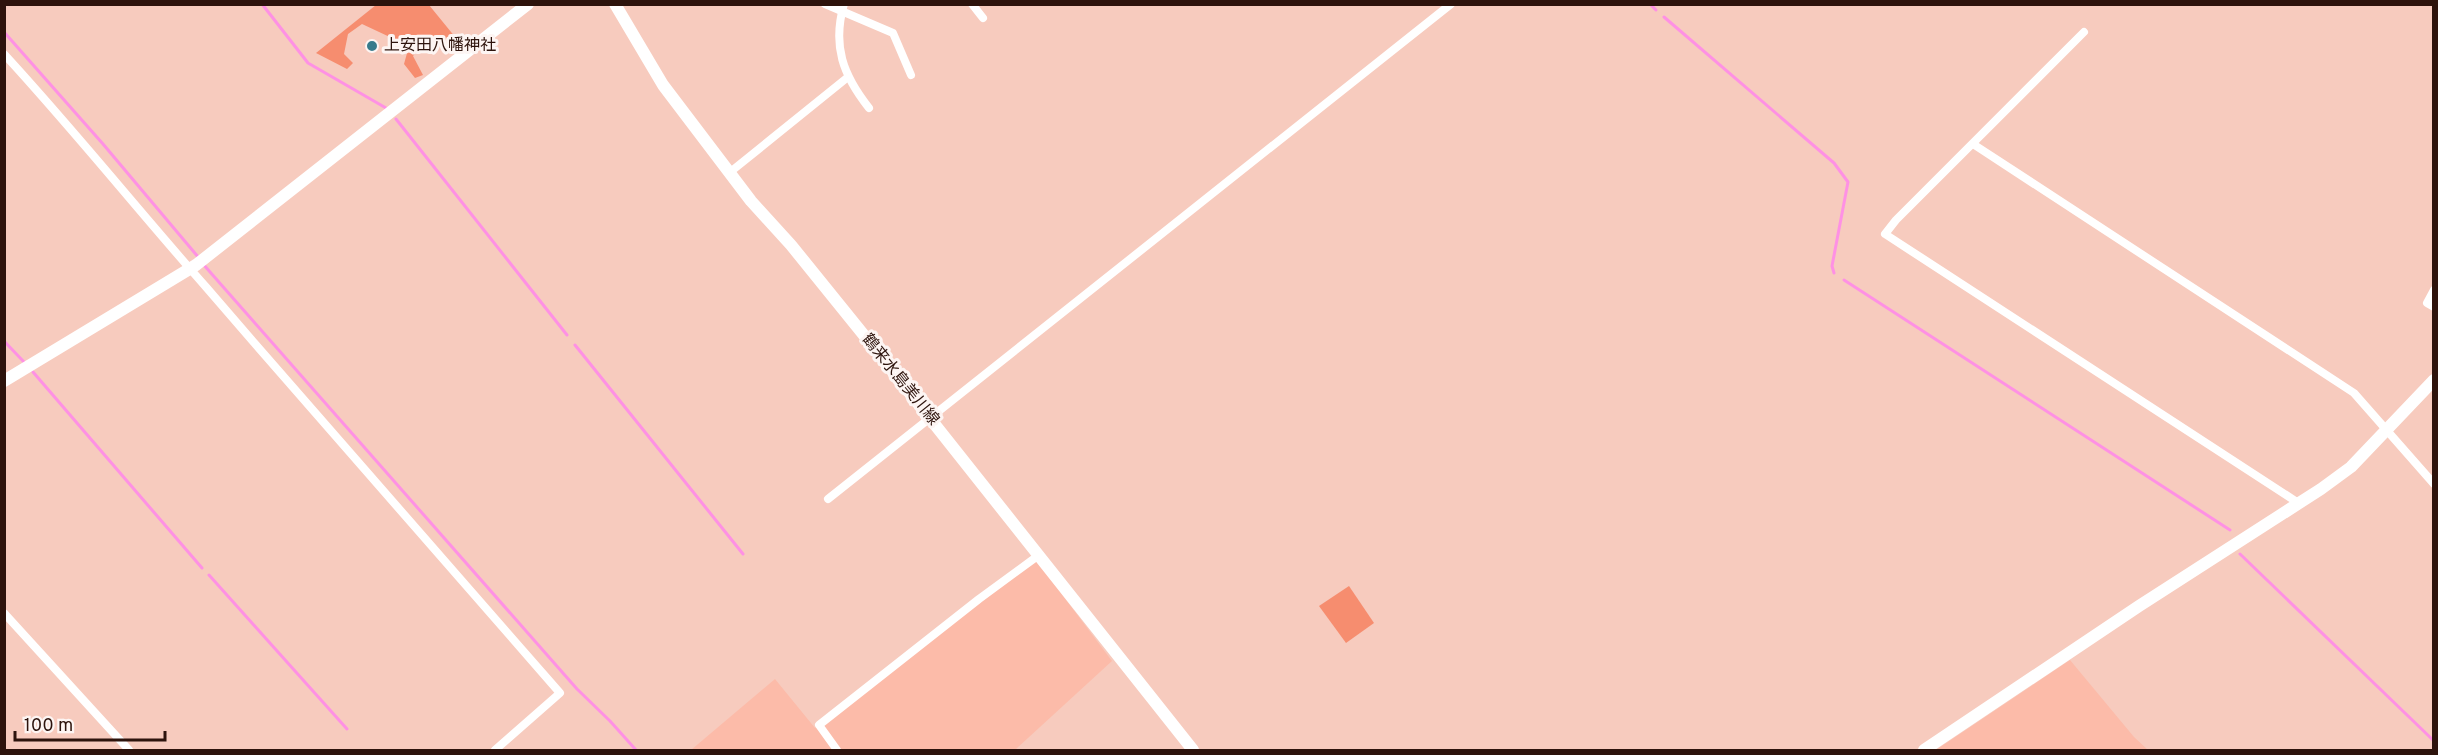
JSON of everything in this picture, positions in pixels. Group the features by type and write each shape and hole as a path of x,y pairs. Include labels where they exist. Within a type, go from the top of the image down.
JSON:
{"street":[{"path":"4,381 196,264 528,4"},
{"name":"鶴来水島美川線","path":"615,4 663,85 729,173 791,245 1193,750"},
{"path":"825,4 843,8 893,33 911,75"},
{"path":"972,4 983,18"},
{"path":"828,498 1451,4"},
{"path":"843,8 842,63 848,77 869,108"},
{"path":"2084,32 1896,220 1885,234 2300,504"},
{"path":"4,54 196,264 560,693 495,750"},
{"path":"729,173 848,77"},
{"path":"1972,144 2355,393 2433,484"},
{"path":"2433,290 2427,303 2433,307"},
{"path":"1924,750 2120,619 2300,504 2350,467 2433,380"},
{"path":"837,750 819,725 979,599 1039,555"},
{"path":"4,613 129,750"}],"shaded area":[{"path":"376,5 429,5 460,43 451,50 441,38 427,40 413,56 423,75 415,78 404,64 409,46 362,24 348,34 344,54 353,63 347,69 316,53"},
{"path":"1036,560 1112,661 1015,750 691,750 775,679 815,728"},
{"path":"1349,586 1374,623 1346,643 1319,606"},
{"path":"2070,660 2134,737 2148,750 1936,750"}],"waterway":[{"path":"262,4 308,63 386,108"},
{"path":"1650,4 1656,10"},
{"path":"1664,17 1834,163 1848,182 1832,266 1834,273"},
{"path":"4,32 199,258"},
{"path":"396,119 567,335"},
{"path":"203,264 577,689 636,750"},
{"path":"1844,280 2230,530"},
{"path":"4,341 24,362"},
{"path":"575,345 743,554"},
{"path":"33,372 202,568"},
{"path":"2240,554 2434,741"},
{"path":"209,575 347,729"}],"place":[{"name":"上安田八幡神社","path":"372,46"}]}
